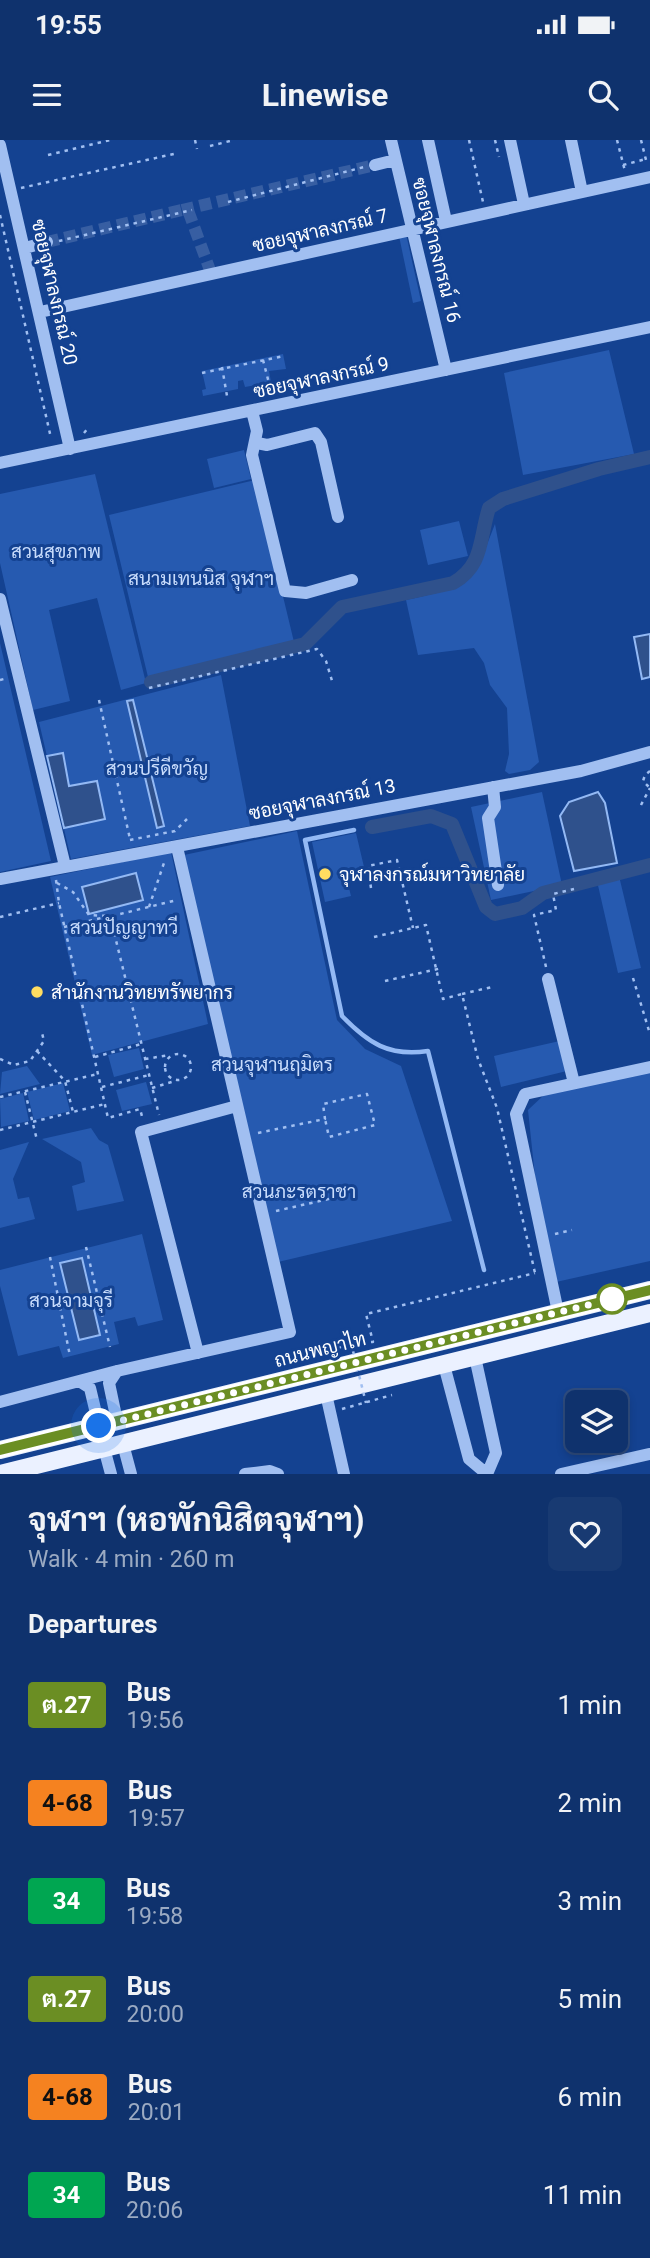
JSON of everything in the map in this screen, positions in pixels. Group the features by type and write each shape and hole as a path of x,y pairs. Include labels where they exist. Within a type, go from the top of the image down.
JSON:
{"main road":[{"name":"ถนนพญาไท","path":"0,1450 650,1290"},
{"path":"0,1474 104,1448 333,1401 444,1365 650,1313"},
{"path":"117,1421 123,1444"},
{"path":"99,1426 104,1448"}],"street":[{"path":"428,140 446,221"},
{"path":"510,140 524,204"},
{"path":"570,140 582,191"},
{"name":"ซอยจุฬาลงกรณ์ 16","path":"395,141 395,160 414,228 446,370"},
{"name":"ซอยจุฬาลงกรณ์ 20","path":"0,145 70,449"},
{"path":"375,165 395,160"},
{"name":"ซอยจุฬาลงกรณ์ 7","path":"40,312 627,182 649,172"},
{"path":"25,248 48,242"},
{"name":"ซอยจุฬาลงกรณ์ 9","path":"0,463 650,327"},
{"path":"252,411 257,443 252,455 285,591 306,593 352,580"},
{"path":"257,443 267,444 315,433 321,442 338,517"},
{"path":"0,599 60,869"},
{"name":"ซอยจุฬาลงกรณ์ 13","path":"0,879 581,771 650,752"},
{"path":"493,786 495,807 488,818 498,886"},
{"path":"0,1402 117,1371 290,1332 188,897 172,847"},
{"path":"548,979 574,1083"},
{"path":"558,1312 516,1114 525,1094 650,1067"},
{"path":"198,1353 142,1135 146,1129 237,1106"},
{"path":"444,1365 469,1459 487,1474 496,1453 475,1357"},
{"path":"117,1371 109,1383 117,1421"},
{"path":"79,1381 90,1388 99,1426"},
{"path":"333,1401 344,1474"},
{"path":"123,1444 131,1474"},
{"path":"104,1448 111,1474"},
{"path":"561,1474 649,1454"},
{"path":"245,1474 270,1471 278,1474"}],"path":[{"path":"48,155 110,140"},
{"path":"195,140 197,149"},
{"path":"210,146 234,140"},
{"path":"469,140 486,213"},
{"path":"617,140 627,182"},
{"path":"641,140 649,172"},
{"path":"21,188 178,153"},
{"path":"623,165 646,159"},
{"path":"228,201 375,165"},
{"path":"48,242 192,210"},
{"name":"ซอยจุฬาลงกรณ์ 20","path":"0,215 20,313 52,441"},
{"path":"202,373 284,356"},
{"path":"263,360 270,387"},
{"path":"222,368 227,396"},
{"path":"149,688 317,649 326,661 333,684"},
{"path":"99,700 132,854"},
{"path":"641,805 650,788 643,781 650,771"},
{"path":"130,839 175,831 187,819"},
{"path":"149,907 172,847"},
{"path":"371,888 368,866 397,860 412,928"},
{"path":"60,869 57,883 59,903 108,1118 140,1109 146,1129"},
{"path":"57,883 73,892 89,915 110,916"},
{"path":"548,979 534,915 556,910 553,894 574,889"},
{"path":"64,928 188,897"},
{"path":"0,918 59,903"},
{"path":"110,916 162,1125"},
{"path":"374,937 426,925 443,999 492,987"},
{"path":"385,981 442,968"},
{"path":"633,978 650,1034"},
{"path":"462,995 478,1059 497,1108 535,1273"},
{"path":"0,1066 2,1060 14,1065 30,1061 44,1041 42,1032"},
{"path":"94,1057 141,1044"},
{"path":"37,1051 65,1081 73,1112"},
{"path":"175,1054 168,1059 165,1066 171,1077 178,1080"},
{"path":"145,1059 183,1055 191,1065 189,1073 178,1080 152,1088"},
{"path":"0,1097 98,1074"},
{"path":"102,1087 149,1075"},
{"path":"24,1091 37,1140"},
{"path":"367,1094 375,1125 329,1136 325,1119 323,1104 367,1094"},
{"path":"0,1130 106,1104"},
{"path":"244,1136 325,1119"},
{"path":"262,1214 332,1198"},
{"path":"86,1247 110,1347"},
{"path":"50,1257 70,1356"},
{"path":"322,1354 351,1343 373,1342 366,1314 549,1269"},
{"path":"351,1343 366,1403"},
{"path":"333,1401 366,1403 392,1395"}],"green space":[{"path":"406,234 421,301 413,303 399,236"},
{"path":"609,350 634,454 523,475 504,373"},
{"path":"283,354 286,369 269,371 271,382 245,387 243,380 238,381 238,389 203,396 202,390 206,389 202,371"},
{"path":"244,450 251,479 214,488 207,459"},
{"name":"สวนสุขภาพ","path":"95,474 146,683 121,690 97,598 49,610 70,701 33,710 0,563 0,494"},
{"name":"สนามเทนนิส จุฬาฯ","path":"255,480 294,642 148,677 109,515"},
{"path":"459,521 468,556 428,565 420,530"},
{"path":"495,524 539,762 530,770 509,774 505,771 509,754 507,708 490,685 484,663 474,648 418,655 406,600 445,591 466,580 480,561"},
{"path":"0,643 51,861 0,872"},
{"name":"สวนปรีดีขวัญ","path":"221,675 250,826 71,859 39,722"},
{"path":"542,792 562,885 491,900 471,807"},
{"path":"297,831 337,1020 365,1049 401,1066 452,1221 278,1262 184,855"},
{"path":"356,833 364,867 345,872 351,896 325,902 312,842"},
{"name":"สวนปัญญาทวี","path":"171,852 208,1024 92,1055 50,877"},
{"path":"619,876 641,968 618,973 597,881"},
{"path":"564,1040 571,1070 501,1087 494,1056"},
{"path":"139,1048 144,1069 114,1077 108,1055"},
{"path":"27,1066 40,1084 0,1094 2,1072"},
{"path":"650,1072 650,1261 556,1282 536,1186 528,1110 545,1094"},
{"path":"146,1082 152,1104 122,1111 116,1090"},
{"path":"63,1083 70,1111 34,1120 27,1092"},
{"path":"23,1093 29,1121 1,1127 0,1099"},
{"path":"91,1128 99,1140 108,1145 124,1201 77,1211 72,1186 85,1182 81,1162 42,1139"},
{"path":"29,1142 13,1179 18,1199 29,1197 35,1219 0,1228 0,1150"},
{"name":"สวนจามจุรี","path":"142,1234 163,1320 138,1326 135,1317 114,1322 119,1344 63,1358 59,1346 18,1356 0,1286 0,1270"}],"shaded area":[{"path":"650,634 650,677 642,679 634,637"},
{"path":"133,700 164,826 157,828 127,701"},
{"path":"63,753 69,786 97,781 105,819 64,828 47,756"},
{"path":"598,792 605,803 617,863 574,871 560,816 569,802"},
{"path":"136,873 143,900 89,914 82,887"},
{"path":"82,1258 100,1335 79,1340 60,1263"}],"waterway":[{"path":"151,682 305,644 342,607 453,583 463,576 475,560 489,508 503,499 599,469 650,457"},
{"path":"372,827 431,816 452,824 486,907 495,914 522,908 543,893 650,865"},
{"path":"354,830 305,840 342,1016 361,1034 380,1046 402,1052 428,1051 484,1270"}],"tunnel":[{"path":"182,210 375,165"},
{"path":"47,242 182,210 189,213 211,273"}],"bus line":[{"name":"ต.27","path":"0,1450 650,1290"}],"place":[{"name":"จุฬาลงกรณ์มหาวิทยาลัย","path":"325,874"},
{"name":"สำนักงานวิทยทรัพยากร","path":"37,992"}],"route":[{"path":"99,1426 612,1299"}],"park label":[{"name":"สวนจุฬานฤมิตร","path":"272,1064"},
{"name":"สวนภะรตราชา","path":"299,1191"}]}
